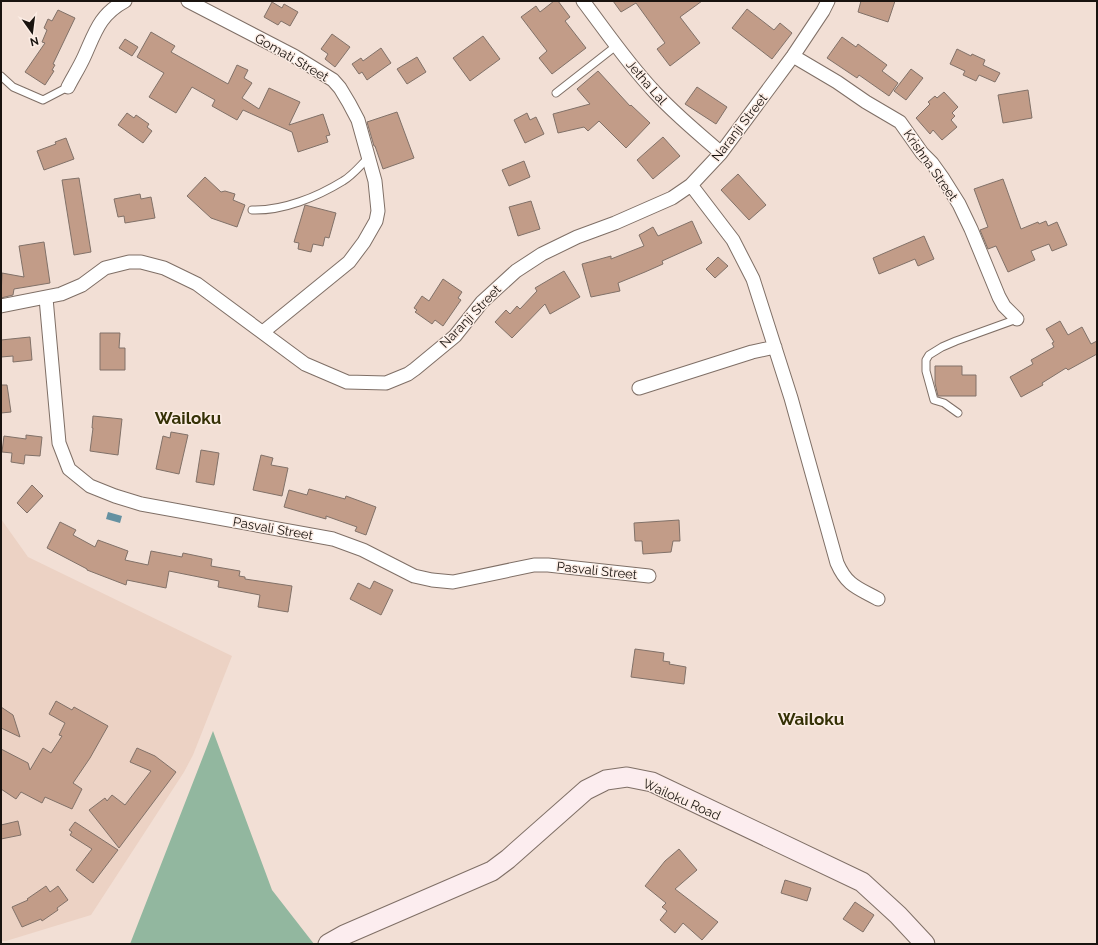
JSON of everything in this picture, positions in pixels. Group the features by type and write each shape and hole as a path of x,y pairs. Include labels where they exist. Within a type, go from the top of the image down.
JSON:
{"street":[{"path":"68,87 84,57 95,30 112,10 125,1"},
{"name":"Gomati Street","path":"188,1 294,56 333,80 349,102 358,120 375,181 378,211 376,221 364,242 349,262 263,332"},
{"name":"Jetha Lal","path":"583,1 616,46 650,87 666,104 721,153"},
{"name":"Naranji Street","path":"1,306 61,294 82,285 105,268 129,262 141,262 164,268 197,284 305,364 347,382 386,383 408,374 455,336 482,302 516,271 542,254 577,237 615,223 672,198 691,185 721,153 794,56 828,1"},
{"name":"Krishna Street","path":"794,56 900,122 922,153 932,163 942,177 971,229 999,297 1004,306 1017,319"},
{"path":"691,185 733,240 753,279 791,398 837,563 841,572 848,582 878,599"},
{"name":"Pasvali Street","path":"46,298 59,442 69,469 90,486 141,504 333,539 363,550 414,576 432,580 453,582 534,565 548,565 649,576"},
{"path":"639,388 752,352 775,347"},
{"name":"Wailoku Road","path":"328,944 344,935 492,871 508,859 586,790 606,780 627,777 652,782 862,882 898,915 925,944"}],"lane":[{"path":"556,94 616,46"},
{"path":"1,76 13,87 43,100 68,87"},
{"path":"252,210 267,210 297,202 314,195 344,181 368,158"},
{"path":"958,412 944,403 934,400 926,371 926,360 929,355 933,351 956,341 1017,319"}],"shaded area":[{"path":"1,519 28,557 232,656 193,755 184,772 91,915 6,941 1,941"}],"green space":[{"path":"213,731 272,890 314,944 130,944"}],"water":[{"path":"108,512 122,516 120,523 106,519"}],"building":[{"path":"554,1 558,1 570,17 565,21 586,48 552,74 539,58 547,51 521,17 536,6 540,12"},
{"path":"613,1 702,1 680,17 700,43 670,66 657,49 665,43 636,3 621,12"},
{"path":"861,1 895,1 888,22 858,12"},
{"path":"272,2 282,8 284,4 298,12 290,26 281,21 278,25 264,17"},
{"path":"747,9 774,30 780,23 792,33 772,59 732,28"},
{"path":"58,10 75,18 53,64 55,65 52,70 54,71 45,85 25,72 45,43 42,42 47,30 44,28 48,19 52,21"},
{"path":"151,32 175,46 171,52 228,84 237,65 248,70 244,78 252,83 242,98 259,109 269,88 300,102 289,125 323,114 330,135 326,136 328,142 298,152 292,132 243,110 237,120 212,106 215,100 192,87 176,113 149,97 164,73 137,57"},
{"path":"332,34 350,47 335,67 325,59 328,54 321,49"},
{"path":"483,36 500,59 470,81 453,58"},
{"path":"842,37 856,47 858,44 887,65 882,71 898,83 889,96 859,75 857,78 827,58"},
{"path":"125,39 138,47 132,56 119,48"},
{"path":"381,48 391,63 367,80 362,72 359,74 352,64 361,58 363,61"},
{"path":"957,49 971,56 972,54 985,60 983,65 1000,73 995,82 979,75 976,81 963,75 965,71 950,64"},
{"path":"417,57 426,72 407,84 397,69"},
{"path":"911,69 923,78 906,100 894,91"},
{"path":"598,71 630,106 631,105 650,123 626,148 599,121 588,131 584,127 558,133 553,114 590,104 577,89"},
{"path":"697,87 727,107 716,124 685,104"},
{"path":"1028,90 1032,118 1003,123 998,95"},
{"path":"944,92 958,107 952,113 955,116 951,120 957,127 942,140 933,130 930,134 916,118 930,104 928,102 935,96 937,98"},
{"path":"397,112 414,158 383,169 367,122"},
{"path":"127,113 134,118 136,115 149,124 147,127 152,131 143,143 118,125"},
{"path":"527,113 530,120 536,117 544,134 525,143 514,120"},
{"path":"663,137 680,156 653,179 637,160"},
{"path":"66,138 74,159 44,170 37,151 56,144 55,142"},
{"path":"524,161 530,177 509,186 502,170"},
{"path":"738,174 766,205 749,220 721,190"},
{"path":"205,177 221,192 225,191 235,194 233,200 245,205 237,227 211,218 187,196"},
{"path":"79,178 91,252 74,255 62,180"},
{"path":"1003,179 1021,229 1038,222 1039,224 1046,221 1048,226 1057,222 1067,245 1052,251 1049,244 1031,251 1035,260 1008,272 996,246 988,249 980,230 988,227 974,189"},
{"path":"140,194 141,199 151,197 155,218 125,223 124,216 118,217 114,199"},
{"path":"531,201 540,229 518,236 509,207"},
{"path":"305,205 336,213 329,238 325,237 323,246 313,244 311,252 298,249 299,243 294,242"},
{"path":"692,221 702,243 662,261 663,264 618,283 620,291 591,297 582,264 611,256 611,259 644,246 639,235 653,227 658,236"},
{"path":"924,236 934,259 918,266 915,259 879,274 873,258"},
{"path":"44,242 50,283 14,289 13,295 1,298 2,273 24,277 19,246"},
{"path":"718,257 728,266 715,278 706,269"},
{"path":"564,271 580,297 550,314 545,304 512,338 495,322 506,310 510,314 517,306 520,309 537,291 535,288"},
{"path":"443,279 462,292 458,298 461,300 443,326 435,320 432,324 415,312 417,310 414,308 422,296 429,301"},
{"path":"1060,321 1068,335 1082,327 1091,344 1097,341 1097,354 1068,370 1066,368 1042,383 1043,385 1021,397 1010,377 1033,364 1031,360 1054,347 1052,343 1054,342 1046,329"},
{"path":"100,333 120,333 119,348 125,348 125,370 100,370"},
{"path":"30,337 32,360 13,362 13,356 1,357 1,340"},
{"path":"935,366 962,366 962,375 976,375 976,396 938,396 935,383"},
{"path":"1,385 7,385 11,412 1,413"},
{"path":"93,416 122,419 118,455 90,451"},
{"path":"171,432 188,435 179,474 156,469 163,436 170,438"},
{"path":"26,435 42,437 40,456 25,455 24,464 11,462 12,453 2,452 4,436 26,439"},
{"path":"201,450 219,453 214,485 196,482"},
{"path":"261,455 273,458 271,465 288,468 282,496 253,490"},
{"path":"32,485 43,496 27,513 17,503"},
{"path":"309,489 345,499 346,496 376,507 366,535 355,531 357,527 326,516 326,519 284,507 289,490 307,495"},
{"path":"679,520 680,541 673,541 671,552 643,554 642,541 635,541 634,523"},
{"path":"60,522 76,530 73,535 95,547 98,540 128,551 125,560 148,565 151,551 182,557 183,553 212,559 211,566 240,571 239,576 245,577 245,579 292,586 288,612 258,607 260,595 218,587 219,581 169,571 166,588 127,580 126,585 87,570 47,548"},
{"path":"374,581 393,590 381,615 350,599 358,583 370,589"},
{"path":"635,649 664,653 663,661 670,662 669,664 686,667 684,684 631,677"},
{"path":"56,701 72,710 74,707 108,726 90,758 73,783 82,789 72,809 45,797 42,803 21,792 16,799 1,789 1,749 28,763 30,770 43,748 51,753 62,736 59,735 65,723 49,714"},
{"path":"1,707 13,715 20,737 1,728"},
{"path":"137,748 155,756 176,772 119,848 89,810 105,798 107,801 112,795 125,805 151,771 130,762"},
{"path":"18,821 21,835 1,839 1,825"},
{"path":"75,822 118,850 93,883 76,870 92,849 70,835 72,832 69,830"},
{"path":"679,849 697,870 675,889 718,922 702,940 683,923 675,933 660,920 667,911 662,907 666,903 645,886 665,861"},
{"path":"785,880 811,888 807,901 781,893"},
{"path":"46,886 50,892 58,886 68,900 57,908 58,910 42,921 41,919 22,927 12,907 28,900 27,899"},
{"path":"855,902 874,915 863,932 843,919"}],"district":[{"name":"Wailoku","path":"188,418"},
{"name":"Wailoku","path":"811,719"}]}
